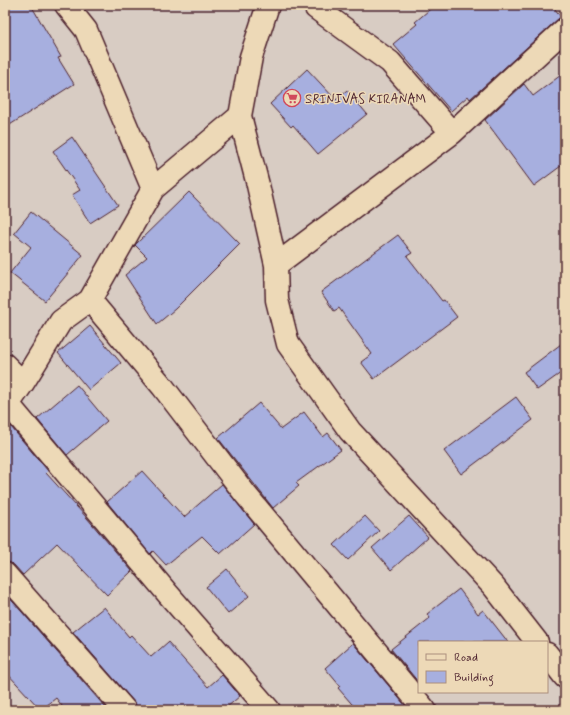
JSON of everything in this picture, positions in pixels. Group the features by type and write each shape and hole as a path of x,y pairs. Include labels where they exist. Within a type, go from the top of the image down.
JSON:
{"street":[{"path":"66,5 86,30 153,189"},
{"path":"268,5 251,57 240,116 258,185 276,265 277,300 288,344 350,431 494,587 536,641"},
{"path":"316,8 390,62 452,133"},
{"path":"276,265 452,133 565,29"},
{"path":"240,116 153,189 90,300 62,321 7,407 269,710"},
{"path":"90,300 163,387 246,495 425,710"},
{"path":"5,365 23,383"},
{"path":"5,574 125,710"},
{"path":"548,655 565,677"}],"building":[{"path":"13,5 31,5 61,57 58,58 74,84 5,128 5,10"},
{"path":"435,5 552,5 561,17 470,99 468,96 451,111 393,44 417,24 415,22"},
{"path":"307,69 336,100 347,90 367,114 318,154 293,125 291,127 270,104"},
{"path":"565,72 565,163 534,186 485,120 524,84 533,96"},
{"path":"72,137 118,205 90,223 72,195 80,190 53,151"},
{"path":"189,192 240,244 175,309 157,324 125,275 147,257 135,245"},
{"path":"31,212 83,255 45,301 10,273 31,247 14,233"},
{"path":"398,235 412,253 407,256 442,301 444,300 457,317 374,379 361,362 372,354 339,308 334,311 321,292"},
{"path":"90,326 121,363 89,390 58,353"},
{"path":"565,341 565,370 537,390 524,372"},
{"path":"77,385 107,421 67,455 37,419"},
{"path":"516,397 533,420 461,474 444,451"},
{"path":"259,403 281,429 304,412 323,437 328,433 341,450 296,483 299,486 273,508 218,438"},
{"path":"5,421 48,471 46,473 132,571 107,595 57,543 23,575 14,565 9,562 5,562"},
{"path":"142,471 184,517 222,484 254,524 220,554 202,536 166,565 153,551 150,554 107,502"},
{"path":"365,516 379,531 348,560 334,545"},
{"path":"409,516 428,537 391,570 372,548"},
{"path":"227,569 249,596 228,614 206,587"},
{"path":"459,589 478,614 483,610 507,641 418,641 418,682 391,649 430,618 427,614"},
{"path":"5,593 106,708 103,710 65,710 56,698 41,710 5,671"},
{"path":"104,607 129,637 131,635 151,657 168,642 208,687 222,675 240,696 226,708 228,710 137,710 134,702 73,632"},
{"path":"353,643 409,710 357,710 338,688 340,686 325,668"}],"place":[{"name":"SRINIVAS KIRANAM","path":"292,98"}]}
